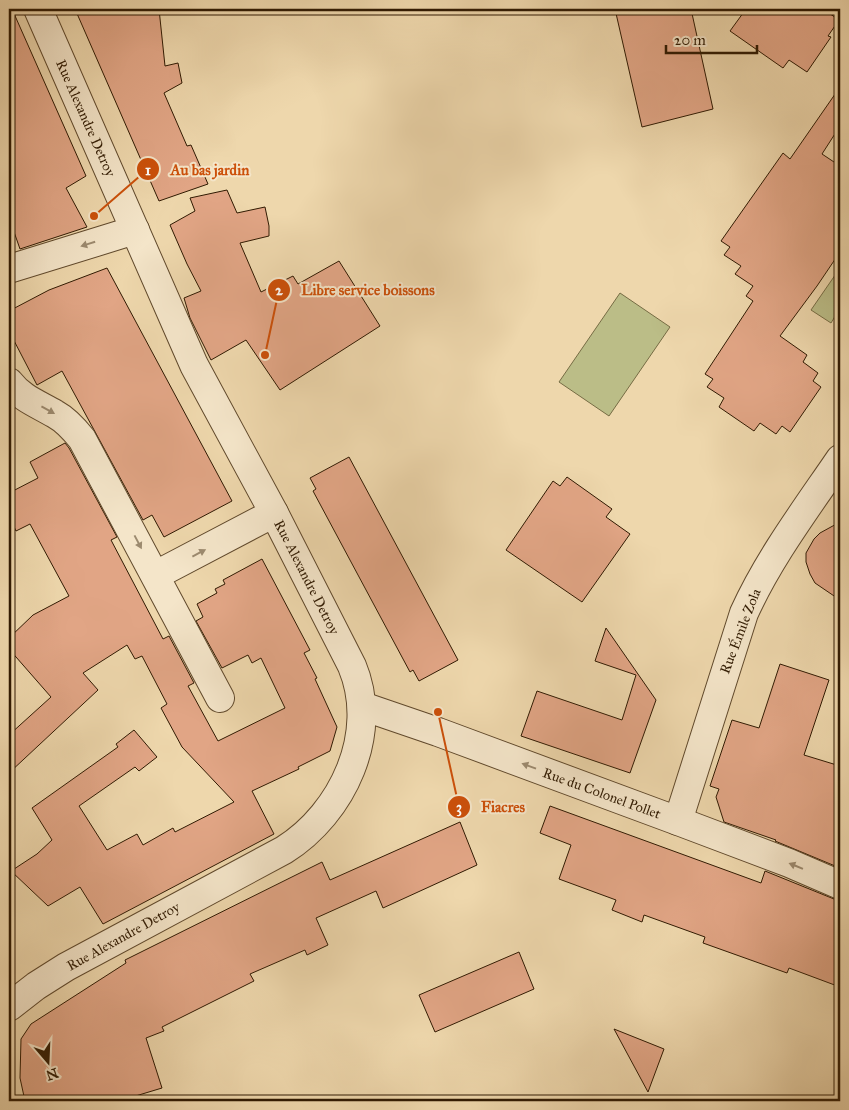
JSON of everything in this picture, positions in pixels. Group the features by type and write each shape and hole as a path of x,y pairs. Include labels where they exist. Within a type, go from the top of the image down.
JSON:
{"street":[{"name":"Rue Alexandre Detroy","path":"9,1007 36,986 66,967 284,850 312,830 334,802 348,778 357,748 362,706 358,681 352,666 274,513 200,378 38,9"},
{"path":"9,269 135,230"},
{"path":"9,382 24,397 64,420 82,439 220,698"},
{"name":"Rue Émile Zola","path":"678,821 744,613 756,586 840,459"},
{"path":"156,575 274,513"},
{"name":"Rue du Colonel Pollet","path":"362,706 438,732 678,821 789,863 840,885"}],"green space":[{"path":"840,268 840,308 831,323 811,310"},
{"path":"620,293 670,327 609,416 559,382"}],"building":[{"path":"9,9 12,9 86,176 66,188 87,227 20,249 13,229 9,231"},
{"path":"75,9 159,9 165,66 178,63 182,83 164,93 187,146 191,145 208,184 159,201"},
{"path":"615,9 691,9 713,109 642,127"},
{"path":"746,9 823,9 839,20 828,36 831,37 807,72 789,60 783,68 730,31"},
{"path":"840,87 840,126 822,154 840,166 840,252 780,336 807,355 803,362 818,373 813,381 821,387 790,432 782,426 776,434 760,423 754,431 719,407 724,398 707,387 713,379 705,374 753,301 746,296 753,286 735,274 741,266 724,255 730,247 721,241 783,153 790,159"},
{"path":"227,190 237,213 265,207 269,236 240,243 261,292 293,276 298,284 339,261 380,326 280,390 246,340 211,360 190,318 184,298 201,291 170,225 195,211 190,198"},
{"path":"107,268 232,501 164,537 152,515 143,520 62,371 37,385 9,331 9,311 49,290"},
{"path":"65,443 117,537 111,540 163,639 169,636 194,683 188,686 218,741 285,708 261,658 252,663 248,655 222,668 196,621 203,617 197,604 217,593 215,589 225,584 223,580 262,559 310,650 304,653 317,678 315,679 337,727 330,751 298,767 299,769 252,791 274,834 103,924 80,887 48,906 11,871 37,854 52,840 32,808 118,747 116,744 134,730 157,757 139,771 135,767 79,806 107,850 137,834 143,845 173,828 175,832 234,802 182,747 161,708 167,704 142,656 135,659 127,645 83,673 98,690 9,773 9,735 51,697 9,649 9,638 33,615 69,596 30,524 16,531 9,516 9,493 38,478 30,462"},
{"path":"349,457 458,660 419,681 413,670 410,672 313,491 316,489 310,478"},
{"path":"567,477 612,509 606,517 630,534 582,602 506,550 553,481 560,486"},
{"path":"840,522 840,600 815,583 806,562 806,553 820,533"},
{"path":"606,628 656,700 630,773 521,736 537,691 622,720 636,675 595,661"},
{"path":"780,664 829,680 804,755 840,766 840,868 776,840 724,822 716,797 719,789 710,786 732,720 759,728"},
{"path":"550,806 761,883 765,871 840,900 840,987 789,968 787,973 703,943 705,937 644,915 642,922 612,910 616,900 559,879 571,845 540,833"},
{"path":"460,822 477,865 383,908 376,891 316,918 328,945 307,955 305,950 250,974 254,981 162,1027 164,1031 146,1038 162,1088 119,1101 25,1101 20,1078 21,1039 31,1024 126,963 125,960 322,862 330,880"},
{"path":"519,952 534,989 435,1032 419,995"},
{"path":"614,1029 664,1049 648,1092"}],"place":[{"name":"Au bas jardin","path":"94,216"},
{"name":"Libre service boissons","path":"265,355"},
{"name":"Fiacres","path":"438,712"}]}
